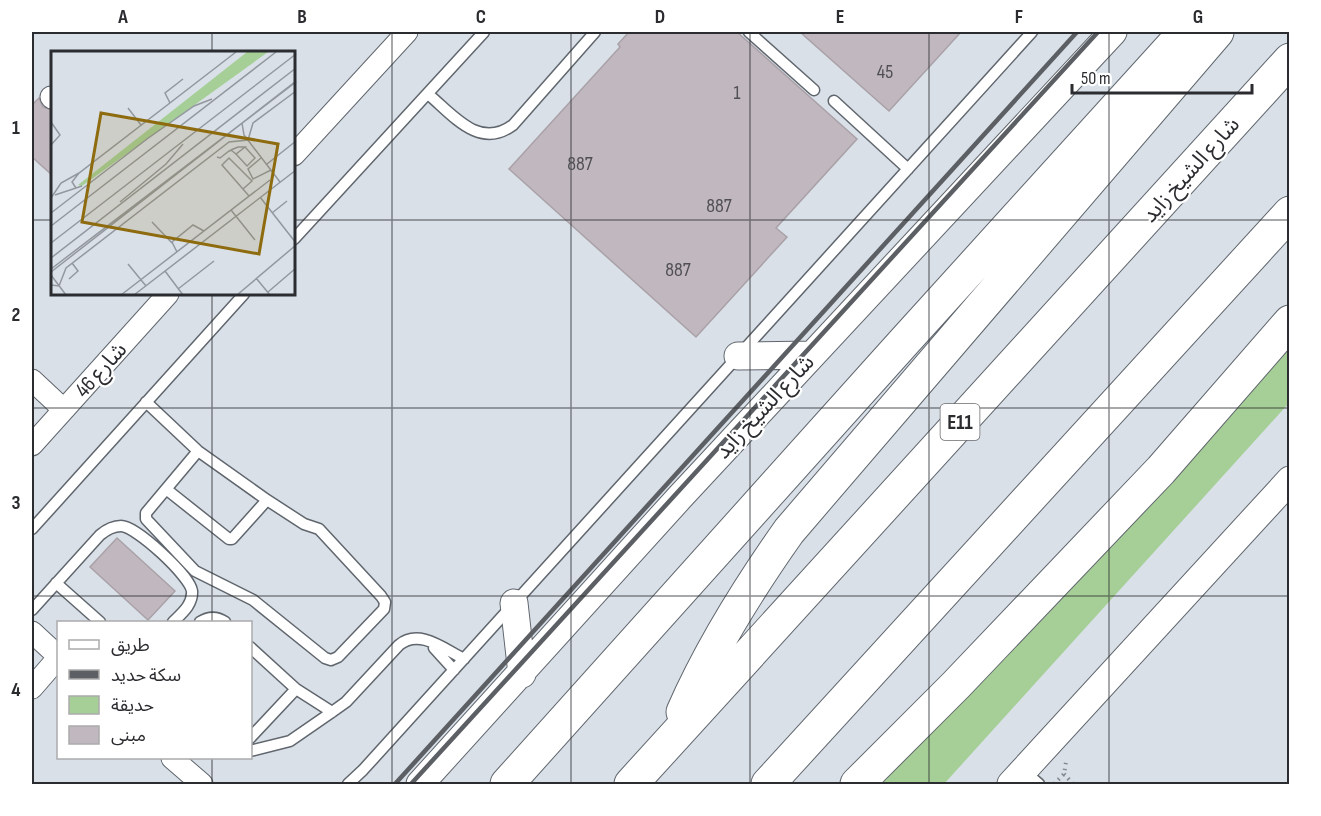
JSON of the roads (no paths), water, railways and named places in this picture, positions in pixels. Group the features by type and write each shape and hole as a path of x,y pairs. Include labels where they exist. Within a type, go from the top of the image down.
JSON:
{"highway":[{"path":"507,784 910,334 1185,32"},
{"path":"669,743 689,698 734,612 789,531 1217,32"},
{"name":"شارع الشيخ زايد","path":"631,784 1290,60"},
{"path":"768,784 1290,213"},
{"path":"856,784 956,685 1161,470 1290,322"},
{"path":"1161,470 1233,408 1290,350"}],"street":[{"path":"296,153 407,32"},
{"name":"شارع الشيخ زايد","path":"420,784 680,497 1113,32"},
{"name":"شارع 46","path":"32,445 166,296"},
{"path":"738,356 812,355"},
{"path":"32,380 63,409"},
{"path":"1022,781 1290,480"},
{"path":"514,603 522,674"},
{"path":"32,632 57,656"},
{"path":"32,688 57,658"},
{"path":"173,759 202,784"}],"lane":[{"path":"296,237 484,32"},
{"path":"428,94 472,130 489,135 498,134 513,125 595,32"},
{"path":"749,32 814,90"},
{"path":"348,784 1032,32"},
{"path":"834,101 908,169"},
{"path":"32,529 242,296"},
{"path":"146,402 198,451 304,524 319,529 385,602 384,609 338,657 331,660 325,658 253,600 195,571 146,519 146,513 198,451"},
{"path":"166,489 229,539 232,539 267,500"},
{"path":"32,610 106,530 122,526 136,531 189,583 192,590 188,606 174,621"},
{"path":"56,583 99,621"},
{"path":"202,621 216,618 223,621"},
{"path":"252,751 291,741 346,702 404,641 416,637 464,659"},
{"path":"430,643 454,670"},
{"path":"252,649 296,689 332,712"},
{"path":"252,736 296,689"}],"railway":[{"path":"395,784 1077,32"},
{"path":"411,784 1098,32"}]}
